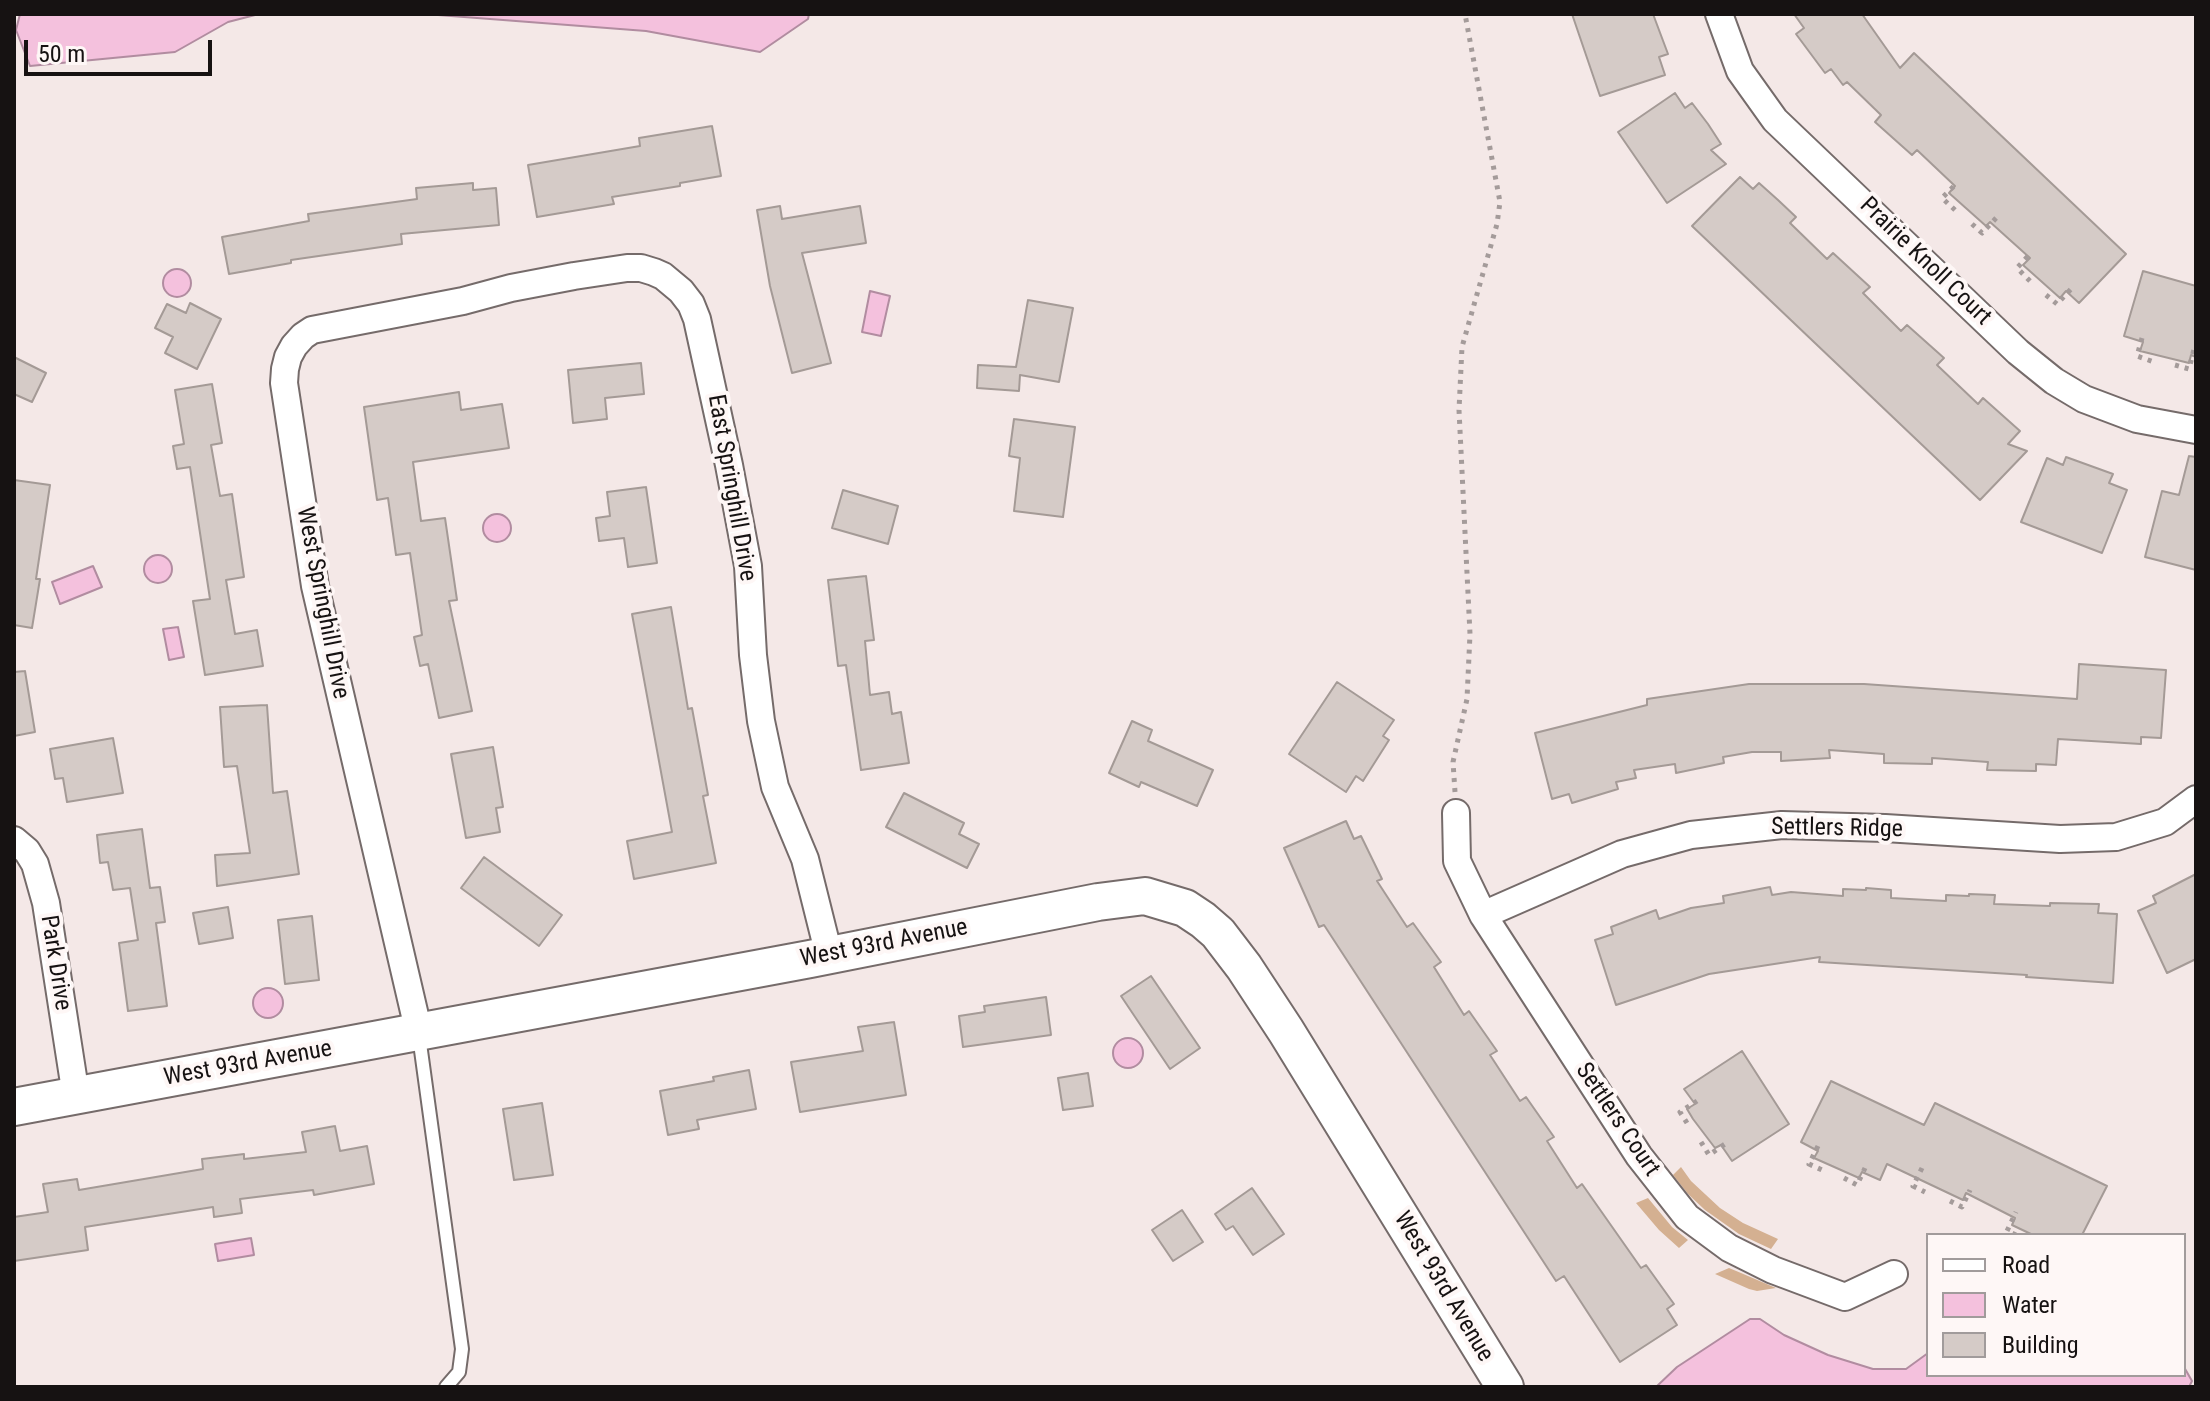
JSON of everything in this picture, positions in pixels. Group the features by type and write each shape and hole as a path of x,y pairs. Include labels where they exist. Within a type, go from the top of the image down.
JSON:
{"street":[{"name":"Prairie Knoll Court","path":"1719,14 1740,71 1775,120 2018,352 2054,381 2084,399 2137,419 2196,430"},
{"name":"East Springhill Drive","path":"463,301 511,288 641,268 663,276 691,304 703,340 748,566 755,683 775,787 805,859 829,955"},
{"name":"West Springhill Drive","path":"419,1033 315,586 284,383 288,357 294,346 312,330 463,301"},
{"name":"Settlers Ridge","path":"1483,915 1622,854 1691,835 1782,825 2060,839 2116,837 2165,822 2196,799"},
{"name":"Settlers Court","path":"1456,813 1457,861 1483,915 1639,1156 1687,1217 1729,1248 1773,1270 1845,1297 1894,1274"},
{"name":"Park Drive","path":"14,840 27,851 35,864 46,903 76,1096"},
{"name":"West 93rd Avenue","path":"14,1107 419,1033 1120,898 1145,896 1185,908 1218,933 1244,967 1505,1387"}],"lane":[{"path":"419,1033 462,1349 459,1372 446,1387"}],"path":[{"path":"1456,813 1453,762 1467,699 1470,634 1459,410 1462,347 1497,224 1500,202 1465,14"},
{"path":"1955,210 1942,198 1957,183"},
{"path":"1972,224 1982,233 1998,216"},
{"path":"2030,254 2017,268 2030,281"},
{"path":"2046,295 2057,304 2072,288"},
{"path":"2142,338 2137,356 2154,362"},
{"path":"2175,365 2189,369 2194,349"},
{"path":"1687,1123 1680,1112 1697,1101"},
{"path":"1701,1142 1709,1155 1725,1144"},
{"path":"1818,1146 1809,1164 1822,1170"},
{"path":"1844,1178 1857,1185 1865,1168"},
{"path":"1922,1168 1913,1186 1925,1192"},
{"path":"1950,1201 1962,1207 1970,1190"},
{"path":"2012,1233 2007,1231 2016,1212"}],"shaded area":[{"path":"1681,1167 1691,1181 1720,1208 1778,1239 1771,1249 1739,1234 1705,1210 1673,1175"},
{"path":"1648,1198 1672,1227 1688,1240 1679,1248 1636,1203"},
{"path":"1729,1268 1776,1288 1757,1291 1715,1274"}],"water":[{"path":"20,14 259,14 228,22 175,52 30,66 16,30"},
{"path":"425,14 809,14 808,19 760,52 646,31"},
{"path":"177,269 187,273 191,283 187,293 177,297 167,293 163,283 167,273"},
{"path":"870,291 890,296 881,336 862,332"},
{"path":"497,514 507,518 511,528 507,538 497,542 487,538 483,528 487,518"},
{"path":"158,555 168,559 172,569 168,579 158,583 148,579 144,569 148,559"},
{"path":"93,566 102,587 60,604 52,582"},
{"path":"178,627 184,657 169,660 163,629"},
{"path":"268,988 279,992 283,1003 279,1014 268,1018 257,1014 253,1003 257,992"},
{"path":"1128,1038 1134,1039 1142,1047 1142,1059 1134,1067 1128,1068 1122,1067 1114,1059 1113,1053 1114,1047 1122,1039"},
{"path":"251,1238 254,1255 218,1261 215,1244"},
{"path":"1750,1319 1760,1319 1784,1335 1828,1355 1873,1369 1906,1369 1926,1354 1926,1377 2186,1377 2186,1370 2192,1381 2189,1387 1656,1387 1677,1367"}],"building":[{"path":"1572,14 1653,14 1668,54 1659,57 1665,75 1600,96"},
{"path":"1794,14 1862,14 1900,68 1914,53 2126,254 2079,303 2066,291 2060,298 2023,265 2030,258 1990,222 1986,226 1949,193 1955,186 1917,150 1912,155 1875,122 1881,115 1847,82 1843,85 1831,69 1825,73 1796,34 1804,28"},
{"path":"1675,93 1685,108 1692,103 1708,124 1721,144 1711,150 1726,164 1667,203 1618,132"},
{"path":"712,126 721,176 612,197 614,204 537,217 528,165 640,146 639,138"},
{"path":"1740,177 1753,189 1759,183 1778,200 1796,217 1790,223 1827,259 1833,253 1870,287 1863,293 1901,331 1907,325 1944,358 1937,365 1978,404 1983,398 2020,431 2008,444 2027,451 1980,500 1692,226"},
{"path":"473,183 473,190 496,188 499,225 401,234 402,244 291,260 291,263 229,274 222,237 309,221 308,214 417,199 416,188"},
{"path":"780,206 782,219 860,206 866,243 802,253 831,363 792,373 770,286 757,210"},
{"path":"2143,271 2196,286 2196,357 2191,355 2189,363 2140,351 2143,342 2124,336"},
{"path":"1028,300 1073,308 1059,382 1020,375 1019,391 977,388 978,365 1016,367"},
{"path":"190,303 221,319 197,369 165,353 173,337 155,328 167,304 186,313"},
{"path":"14,357 46,373 32,402 14,394"},
{"path":"641,363 644,394 605,398 607,419 573,423 568,370"},
{"path":"212,384 222,443 211,445 220,496 232,494 244,577 226,580 235,634 257,630 263,666 205,675 193,601 210,599 190,467 177,469 173,446 184,444 175,390"},
{"path":"459,392 461,410 502,404 509,448 413,462 421,521 445,518 457,600 449,601 472,711 439,718 428,664 420,666 414,637 422,635 410,553 396,555 388,498 377,500 364,407"},
{"path":"1014,419 1075,427 1063,517 1014,511 1020,458 1009,456"},
{"path":"2189,456 2196,457 2196,570 2145,557 2162,491 2179,495"},
{"path":"2066,457 2113,474 2109,483 2127,490 2102,553 2021,522 2047,458 2063,465"},
{"path":"14,480 50,485 32,628 14,625"},
{"path":"646,487 657,563 628,567 624,538 599,541 596,518 610,516 607,492"},
{"path":"843,490 898,506 888,544 832,528"},
{"path":"866,576 874,640 865,641 870,695 889,692 892,714 901,712 909,763 861,770 846,665 838,666 828,580"},
{"path":"671,607 688,709 692,708 708,795 703,796 716,863 634,879 627,841 672,832 632,614"},
{"path":"2079,664 2166,670 2161,738 2141,737 2141,744 2058,739 2056,765 2036,764 2036,771 1987,770 1988,762 1932,758 1932,764 1884,763 1884,754 1829,750 1830,758 1781,761 1781,752 1752,752 1723,757 1724,763 1676,773 1675,764 1634,770 1636,778 1616,782 1618,789 1572,803 1569,794 1552,799 1535,733 1647,705 1647,699 1749,684 1864,684 2077,699"},
{"path":"25,671 35,732 14,736 14,672"},
{"path":"1337,682 1394,720 1383,736 1389,740 1363,781 1356,776 1346,792 1289,754"},
{"path":"267,705 273,793 287,791 299,874 217,886 215,855 250,853 237,766 224,767 220,707"},
{"path":"1132,721 1152,730 1148,741 1213,770 1197,806 1141,782 1139,787 1109,773"},
{"path":"113,738 123,793 67,802 63,778 55,779 50,749"},
{"path":"493,747 503,807 496,808 500,832 466,838 451,754"},
{"path":"904,793 964,823 959,834 979,844 967,868 886,827"},
{"path":"1346,821 1354,839 1361,836 1382,879 1377,881 1407,927 1413,923 1441,962 1434,967 1464,1015 1469,1011 1497,1051 1490,1055 1520,1101 1526,1097 1554,1137 1547,1141 1577,1188 1582,1184 1641,1268 1646,1265 1674,1304 1667,1309 1677,1325 1620,1362 1564,1276 1556,1281 1324,925 1319,927 1284,848"},
{"path":"142,829 150,888 160,887 165,922 156,923 167,1006 128,1011 119,943 138,940 130,888 113,890 108,862 100,863 97,835"},
{"path":"484,857 562,915 539,946 461,888"},
{"path":"2196,874 2196,959 2167,973 2138,911 2156,903 2153,896"},
{"path":"1770,887 1772,895 1791,892 1843,896 1843,889 1866,888 1891,890 1891,898 1946,901 1946,895 1969,894 1995,895 1994,904 2099,904 2098,913 2117,914 2113,983 1819,962 1820,957 1709,974 1616,1005 1595,940 1613,934 1611,927 1656,910 1659,919 1691,908 1724,903 1723,896"},
{"path":"228,907 233,938 199,944 193,913"},
{"path":"312,916 319,980 285,984 278,920"},
{"path":"1151,976 1200,1048 1170,1069 1121,996"},
{"path":"1046,997 1051,1035 963,1047 959,1016 985,1012 984,1006"},
{"path":"894,1022 906,1095 800,1112 791,1062 863,1051 858,1027"},
{"path":"1742,1051 1789,1124 1732,1161 1721,1145 1715,1148 1693,1119 1687,1109 1695,1104 1684,1089"},
{"path":"749,1070 756,1109 697,1120 699,1129 668,1135 660,1091 714,1081 713,1077"},
{"path":"1088,1073 1093,1106 1063,1110 1058,1078"},
{"path":"1831,1081 1924,1125 1935,1103 2107,1186 2083,1233 2029,1233 2012,1225 2015,1218 1966,1193 1963,1200 1887,1164 1880,1180 1862,1172 1859,1178 1814,1158 1818,1151 1801,1142"},
{"path":"542,1103 553,1175 514,1180 503,1109"},
{"path":"335,1126 340,1151 367,1146 374,1184 314,1195 313,1190 240,1199 242,1213 214,1217 213,1207 85,1227 88,1250 14,1261 14,1217 48,1212 43,1184 77,1179 79,1190 203,1169 202,1159 244,1154 244,1159 306,1152 302,1132"},
{"path":"1252,1188 1284,1234 1253,1255 1233,1226 1226,1230 1215,1214"},
{"path":"1182,1210 1203,1242 1173,1261 1152,1230"}]}
